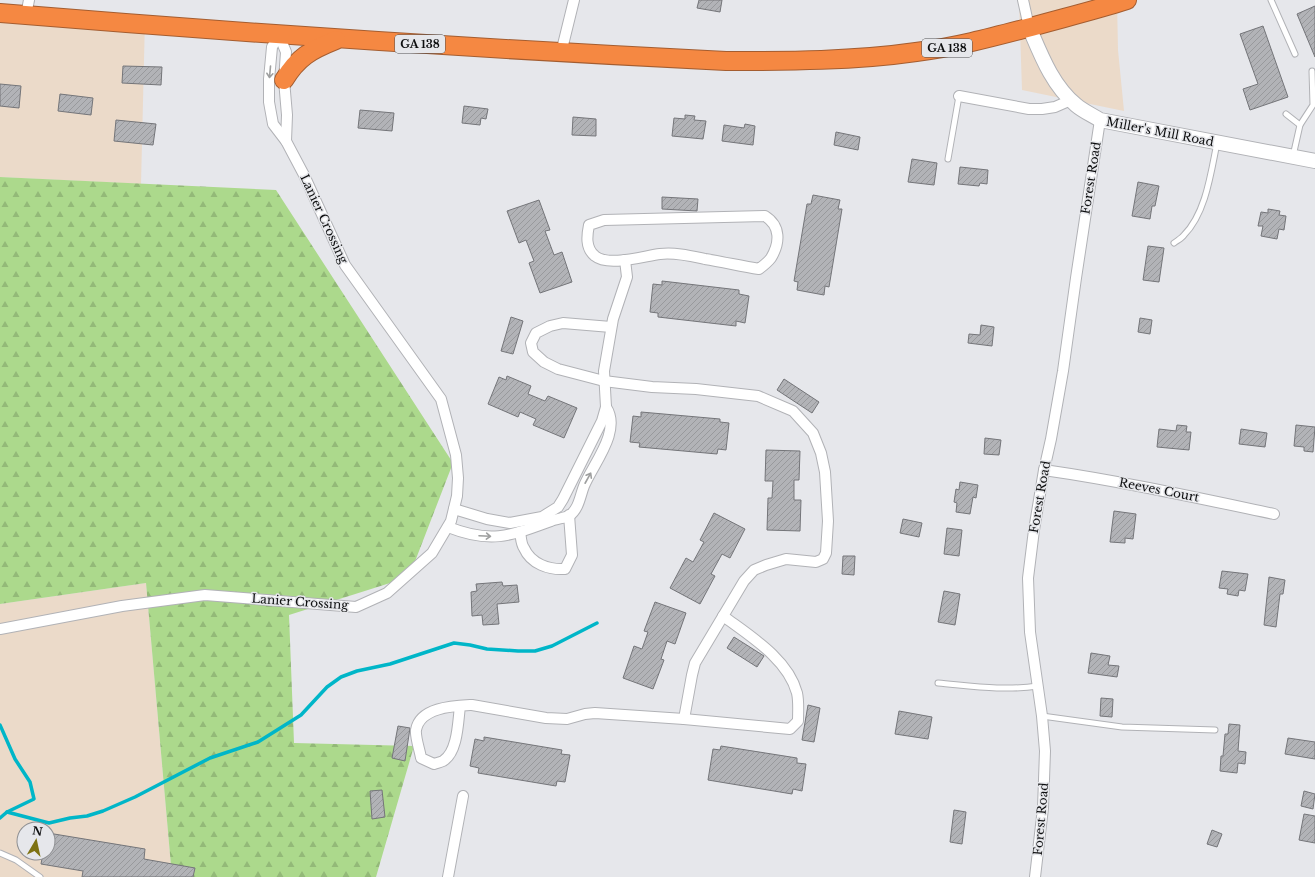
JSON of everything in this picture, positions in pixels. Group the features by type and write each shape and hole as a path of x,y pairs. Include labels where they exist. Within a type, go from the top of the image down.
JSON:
{"highway":[{"name":"GA 138","path":"0,13 28,7 279,35 561,53 726,61 769,61 855,58 916,53 973,42 1125,0"},
{"path":"284,80 290,70 303,56 341,38"}],"street":[{"path":"561,53 574,0"},
{"path":"1023,0 1029,27"},
{"name":"Miller's Mill Road","path":"1029,27 1045,64 1061,90 1076,106 1100,120 1315,161"},
{"path":"279,35 286,52 284,80 287,115 286,141"},
{"name":"Lanier Crossing","path":"0,629 122,606 205,595 356,607 387,593 432,553 451,521 457,496 458,478 456,455 441,399 345,265 304,175 286,141 273,124 269,102 272,47 279,35"},
{"path":"959,96 1029,109 1055,107 1071,100"},
{"name":"Forest Road","path":"1035,877 1043,808 1045,751 1042,716 1030,632 1028,578 1044,470 1051,440 1063,371 1100,120"},
{"path":"765,216 773,220 778,235 770,259 759,269 682,254 662,253 625,260 603,259 595,256 589,248 586,237 589,225 604,220 765,216"},
{"path":"454,509 486,519 510,523 542,517 558,507 563,500 602,421 606,407 604,371 611,328 627,277 625,260"},
{"path":"611,328 563,323 550,326 536,333 531,343 533,352 544,362 558,369 604,380 652,387 696,389 758,396 793,411 813,433 821,453 828,521 826,553 823,559 816,562 786,559 766,564 754,570 744,581 695,663 684,719"},
{"path":"448,527 465,534 499,537 520,532 569,516 578,505 584,486 604,450 609,436 611,426 610,413 606,407"},
{"name":"Reeves Court","path":"1044,470 1100,478 1274,514"},
{"path":"520,532 524,548 536,562 556,570 565,569 572,555 569,516"},
{"path":"460,706 457,736 452,750 444,760 434,764 421,758 416,731 420,719 440,708 460,706 472,706 546,718 567,719 595,713 684,719 790,730 798,721 799,705 797,692 788,674 772,653 723,616"},
{"path":"448,877 463,796"}],"lane":[{"path":"1271,0 1295,54"},
{"path":"1293,157 1300,125 1313,105 1312,71"},
{"path":"948,159 959,96"},
{"path":"1286,114 1300,125"},
{"path":"1174,242 1185,235 1203,202 1218,142"},
{"path":"938,683 984,688 1025,688 1038,686"},
{"path":"1042,716 1122,727 1215,730"},
{"path":"0,853 16,860 40,877"}],"shaded area":[{"path":"1019,0 1117,0 1118,50 1124,111 1022,90"},
{"path":"0,9 145,19 141,184 0,177"},
{"path":"146,583 172,877 0,877 0,604"}],"green space":[{"path":"0,177 276,190 453,463 409,577 289,615 294,743 414,746 376,877 172,877 146,583 0,604"}],"building":[{"path":"699,0 722,0 720,12 697,8"},
{"path":"1315,6 1315,57 1297,14"},
{"path":"1263,26 1288,97 1250,110 1243,89 1258,84 1240,34"},
{"path":"123,66 162,67 161,85 122,83"},
{"path":"0,84 21,86 19,108 0,106"},
{"path":"60,94 93,98 91,115 58,111"},
{"path":"464,106 488,109 486,119 481,118 480,125 462,123"},
{"path":"360,110 394,113 392,131 358,128"},
{"path":"685,115 695,116 694,120 706,121 703,139 672,136 674,118 685,119"},
{"path":"573,117 596,119 596,136 572,135"},
{"path":"116,120 156,124 153,145 114,141"},
{"path":"745,124 755,126 753,145 722,141 724,125 744,128"},
{"path":"836,132 860,137 858,150 834,145"},
{"path":"912,159 937,163 934,185 908,182"},
{"path":"960,167 988,170 987,184 980,183 979,186 958,184"},
{"path":"1138,182 1159,186 1155,206 1152,206 1150,219 1132,216"},
{"path":"813,195 840,200 838,209 842,209 829,287 825,286 824,295 797,290 798,282 794,281 807,204 811,204"},
{"path":"662,197 698,199 697,211 662,209"},
{"path":"539,200 550,230 545,231 554,255 562,252 572,282 540,293 529,263 534,261 526,240 519,243 507,211"},
{"path":"1268,209 1280,211 1279,215 1286,216 1284,230 1279,229 1277,239 1261,236 1263,226 1258,226 1261,212 1268,213"},
{"path":"1148,246 1164,248 1159,282 1143,280"},
{"path":"662,281 739,290 739,294 749,296 745,323 736,321 736,326 658,317 658,313 650,312 653,284 662,285"},
{"path":"511,317 523,321 513,354 501,351"},
{"path":"1140,318 1152,320 1150,334 1138,332"},
{"path":"981,325 994,327 992,346 968,343 969,334 980,335"},
{"path":"507,376 531,386 528,394 545,401 548,396 577,408 564,438 533,425 536,419 520,412 518,417 488,404 499,377 506,380"},
{"path":"784,379 819,402 812,413 777,390"},
{"path":"641,412 720,419 720,422 729,423 726,450 718,449 717,454 639,447 640,443 630,442 633,416 641,417"},
{"path":"1177,425 1187,426 1186,432 1191,432 1189,450 1157,447 1159,429 1176,431"},
{"path":"1296,425 1315,427 1313,452 1304,451 1304,447 1294,446"},
{"path":"1241,429 1267,433 1265,447 1239,444"},
{"path":"985,438 1001,440 999,455 984,454"},
{"path":"766,450 800,451 799,480 794,480 794,500 801,500 800,531 767,530 768,498 772,498 773,481 765,481"},
{"path":"960,482 978,485 976,498 973,497 970,514 956,512 957,503 954,502 956,489 959,490"},
{"path":"1114,511 1136,514 1133,539 1125,538 1125,543 1110,542"},
{"path":"714,513 745,529 730,558 722,554 711,574 715,576 700,604 670,588 686,558 693,562 704,542 700,540"},
{"path":"903,519 922,523 919,537 900,533"},
{"path":"947,528 962,530 959,556 944,554"},
{"path":"843,556 855,556 854,575 842,574"},
{"path":"1222,571 1248,574 1245,591 1239,590 1238,596 1227,594 1228,589 1219,588"},
{"path":"1269,577 1285,580 1283,594 1280,594 1276,627 1264,625"},
{"path":"502,582 503,586 517,585 519,602 497,604 499,624 483,625 482,615 472,616 471,592 477,591 476,584"},
{"path":"944,591 960,594 955,625 938,622"},
{"path":"655,602 686,613 675,644 667,641 661,659 664,660 653,689 623,678 634,646 642,649 648,632 644,631"},
{"path":"734,637 764,656 757,667 727,648"},
{"path":"1091,653 1110,656 1108,665 1119,666 1117,677 1088,673"},
{"path":"1101,698 1113,699 1112,717 1100,716"},
{"path":"808,705 820,708 814,742 802,740"},
{"path":"899,711 932,717 928,739 895,734"},
{"path":"1229,724 1240,725 1238,751 1246,752 1245,764 1238,763 1237,773 1220,771 1225,734 1228,734"},
{"path":"398,726 410,728 405,761 392,758"},
{"path":"484,737 562,750 561,754 570,755 565,782 557,781 556,786 478,773 479,768 470,766 475,739 484,741"},
{"path":"1288,738 1315,742 1315,759 1285,754"},
{"path":"721,746 797,758 797,763 806,764 802,791 793,789 792,794 708,780 713,749 720,750"},
{"path":"382,790 385,817 372,819 370,791"},
{"path":"1304,791 1315,794 1313,809 1301,806"},
{"path":"954,810 966,812 962,844 950,842"},
{"path":"1304,814 1315,816 1315,843 1299,840"},
{"path":"1212,830 1222,834 1217,847 1207,844"},
{"path":"56,834 145,849 144,859 195,868 193,877 82,877 83,871 41,864 42,861 56,861"}],"waterway":[{"path":"7,812 49,823 87,816 103,811 135,797 210,758 258,742 301,715 327,687 341,677 357,671 390,664 454,643 487,649 535,651 552,646 597,623"},
{"path":"0,725 15,759 30,782 34,799 7,812 0,818"}]}
